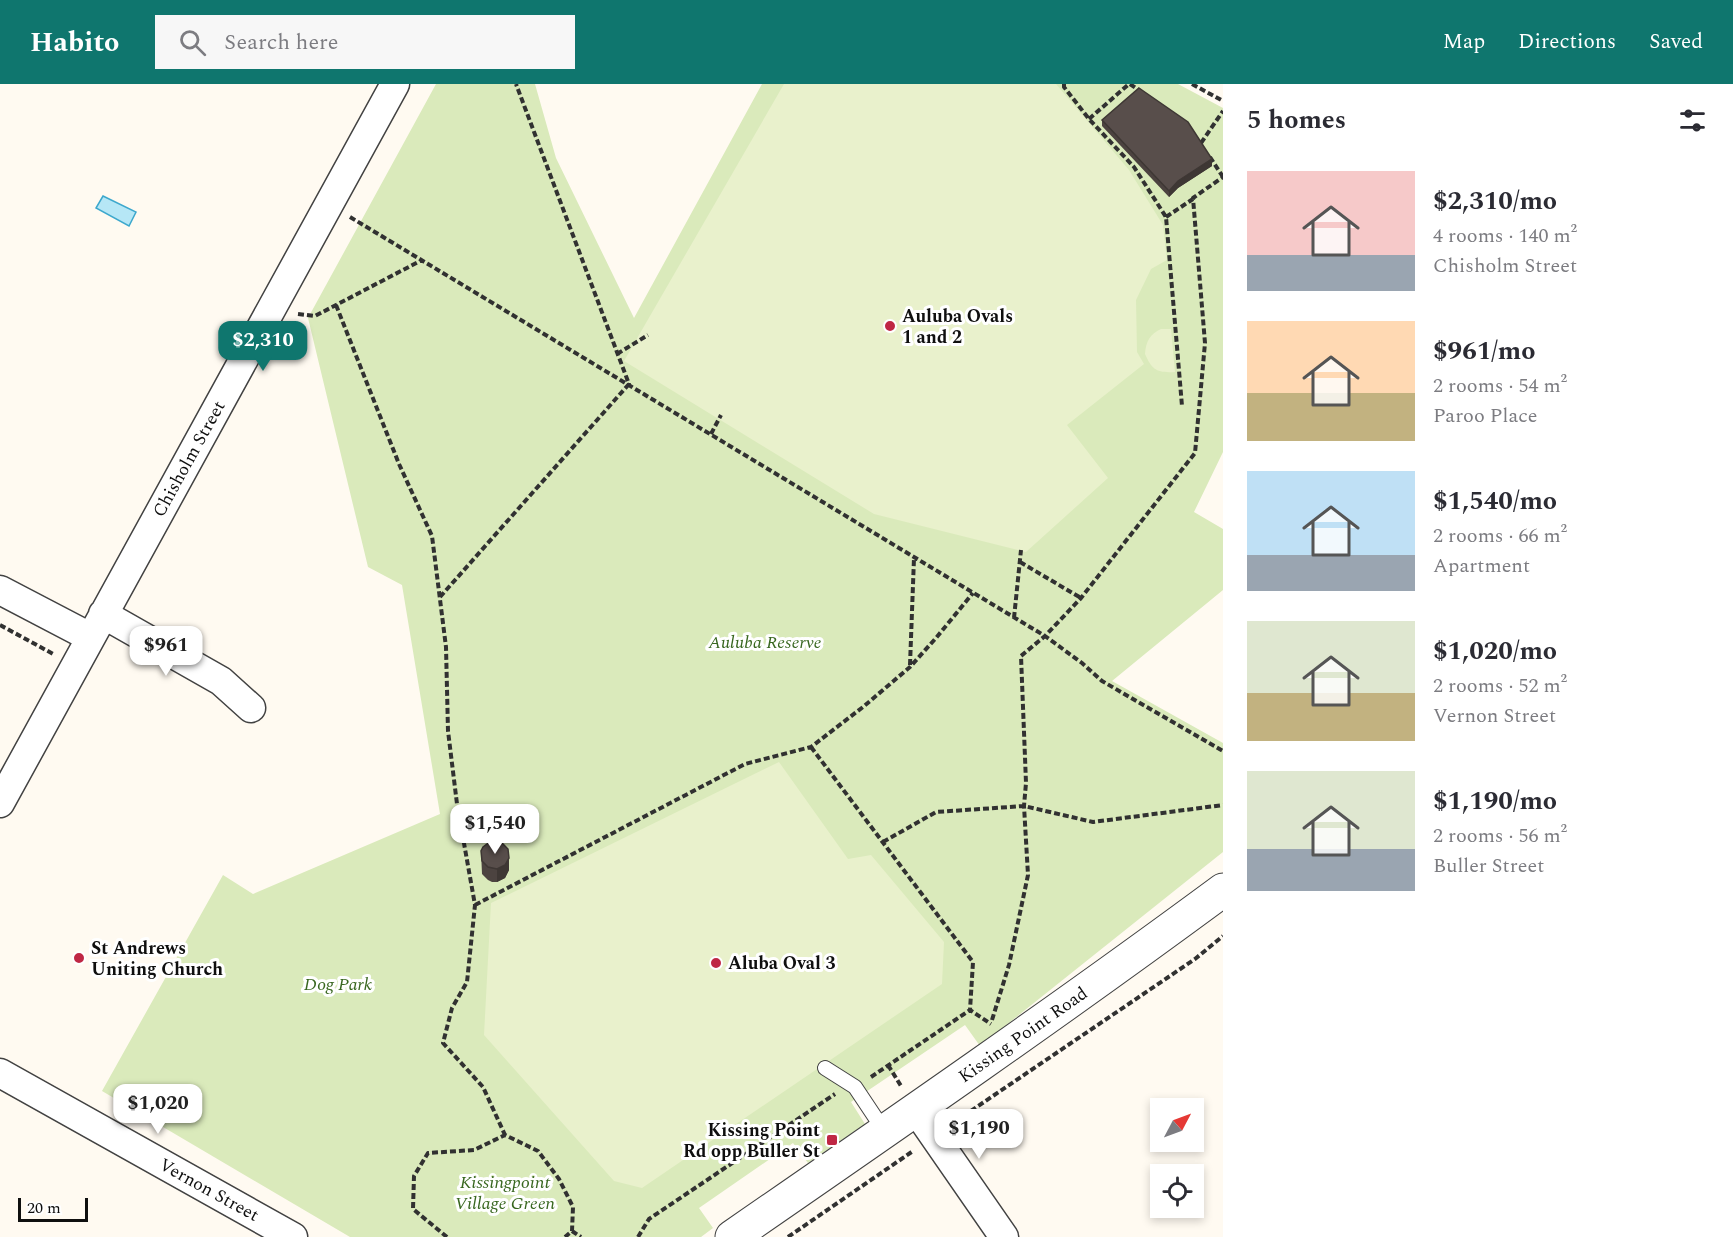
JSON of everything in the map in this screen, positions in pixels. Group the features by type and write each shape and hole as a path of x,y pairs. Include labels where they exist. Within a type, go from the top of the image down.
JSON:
{"street":[{"name":"Chisholm Street","path":"0,802 395,84"},
{"path":"0,590 97,626 221,681 251,708"},
{"name":"Kissing Point Road","path":"732,1237 885,1132 910,1100 1121,965 1223,890"},
{"name":"Vernon Street","path":"0,1073 293,1237"},
{"path":"910,1100 1004,1237"}],"lane":[{"path":"825,1068 855,1087 885,1132"}],"path":[{"path":"516,84 628,384"},
{"path":"1064,84 1089,119 1134,167 1166,217 1182,406"},
{"path":"1089,119 1130,84 1147,96"},
{"path":"1192,84 1223,101"},
{"path":"1201,143 1223,111"},
{"path":"1166,217 1223,177 1196,135"},
{"path":"970,1010 991,1024 1010,965 1028,874 1020,656 1044,636 1081,597 1195,453 1205,343 1193,198"},
{"path":"329,204 1044,636 1082,663 1102,681 1223,751"},
{"path":"271,309 315,316 422,260"},
{"path":"336,305 399,464 432,536 446,647 450,742 457,804 475,905 466,982 452,1008 443,1043 483,1087 505,1135 538,1151 558,1179 573,1207 572,1232"},
{"path":"617,354 648,335"},
{"path":"440,597 628,384"},
{"path":"711,434 721,416"},
{"path":"1014,618 1021,550"},
{"path":"910,667 914,558"},
{"path":"1020,562 1081,597"},
{"path":"475,905 745,764 811,747 910,667 973,593"},
{"path":"0,625 57,656"},
{"path":"811,747 973,962 970,1010"},
{"path":"882,842 936,812 1024,806 1093,822 1223,805"},
{"path":"956,1121 1195,959 1223,936"},
{"path":"638,1237 648,1219 833,1094 847,1092 970,1010"},
{"path":"888,1065 910,1100"},
{"path":"447,1237 413,1209 414,1176 428,1153 474,1150 505,1135"},
{"path":"788,1237 916,1149"},
{"path":"565,1237 572,1232"},
{"path":"572,1232 581,1237"}],"green space":[{"name":"Auluba Reserve","path":"436,84 535,84 556,158 634,318 762,84 1178,84 1223,108 1223,452 1194,512 1223,529 1223,590 1112,681 1223,743 1223,852 980,1046 965,1025 851,1102 865,1124 808,1163 793,1143 699,1208 713,1228 701,1237 350,1237 102,1091 223,875 253,894 440,814 402,585 368,567 308,318"},
{"name":"Auluba Ovals 1 and 2","path":"784,84 1056,84 1129,170 1163,225 1167,260 1151,269 1136,300 1137,352 1144,364 1067,425 1108,478 1026,552 874,514 624,361"},
{"path":"1161,329 1171,329 1175,372 1156,369 1150,364 1145,354 1149,338"},
{"name":"Aluba Oval 3","path":"779,762 848,859 871,855 944,942 942,984 642,1188 614,1181 484,1035 491,903"}],"water":[{"path":"103,196 136,212 129,226 96,208"}],"building":[{"path":"1139,88 1188,122 1212,159 1178,181 1169,191 1102,120"},
{"path":"491,841 501,842 508,849 509,858 505,865 497,869 488,867 482,861 481,851"}],"place":[{"name":"Auluba Ovals 1 and 2","path":"890,326"},
{"name":"St Andrews Uniting Church","path":"79,958"},
{"name":"Aluba Oval 3","path":"716,963"},
{"name":"Kissing Point Rd opp Buller St","path":"832,1140"}],"park label":[{"name":"Dog Park","path":"338,984"},
{"name":"Kissingpoint Village Green","path":"505,1192"}]}
